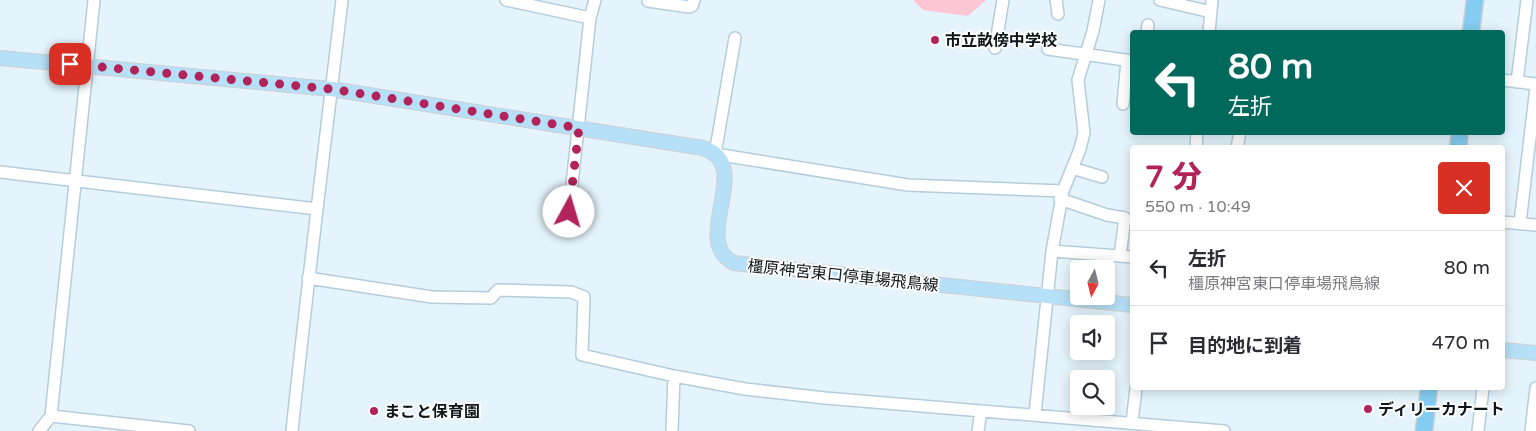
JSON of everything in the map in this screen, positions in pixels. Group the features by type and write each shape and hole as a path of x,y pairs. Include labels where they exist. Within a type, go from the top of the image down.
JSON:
{"highway":[{"path":"1471,30 1475,0"},
{"path":"1424,431 1429,390"}],"main road":[{"path":"0,58 331,89 703,148 715,154"},
{"name":"橿原神宮東口停車場飛鳥線","path":"715,154 723,164 724,177 717,242 723,255 734,262 1130,305"},
{"path":"1505,350 1536,353"}],"street":[{"path":"39,431 50,416 94,0"},
{"path":"292,431 316,209 342,0"},
{"path":"506,0 590,18"},
{"path":"569,212 590,18 595,0"},
{"path":"646,0 689,7 692,6 694,0"},
{"path":"995,48 1003,0"},
{"path":"1056,0 1058,14"},
{"path":"1035,414 1052,251 1062,195 1084,133 1078,80 1093,31 1099,0"},
{"path":"1160,0 1211,12"},
{"path":"1208,30 1212,0"},
{"path":"1518,82 1527,0"},
{"path":"735,38 715,154 908,185 1062,195 1107,216 1125,218 1120,256"},
{"path":"1048,49 1130,61 1123,104"},
{"path":"1505,80 1536,85 1520,224"},
{"path":"1072,168 1102,177"},
{"path":"0,172 316,209"},
{"path":"1505,222 1536,225"},
{"path":"1052,251 1130,258"},
{"path":"308,278 450,298 490,298 498,290 571,292 584,297 582,355 674,376 745,389 902,406 1035,414 1087,425 1117,426 1132,423 1224,431"},
{"path":"672,431 674,376"},
{"path":"1531,431 1536,388"},
{"path":"1132,423 1136,390"},
{"path":"1478,431 1483,390"},
{"path":"978,431 981,411"},
{"path":"50,416 189,431"}],"shaded area":[{"path":"913,0 986,0 968,16 923,10"}],"place":[{"name":"市立畝傍中学校","path":"935,40"},
{"name":"ディリーカナート","path":"1368,409"},
{"name":"まこと保育園","path":"374,411"}],"route":[{"path":"70,64 331,89 411,100 579,128 569,212"}]}
